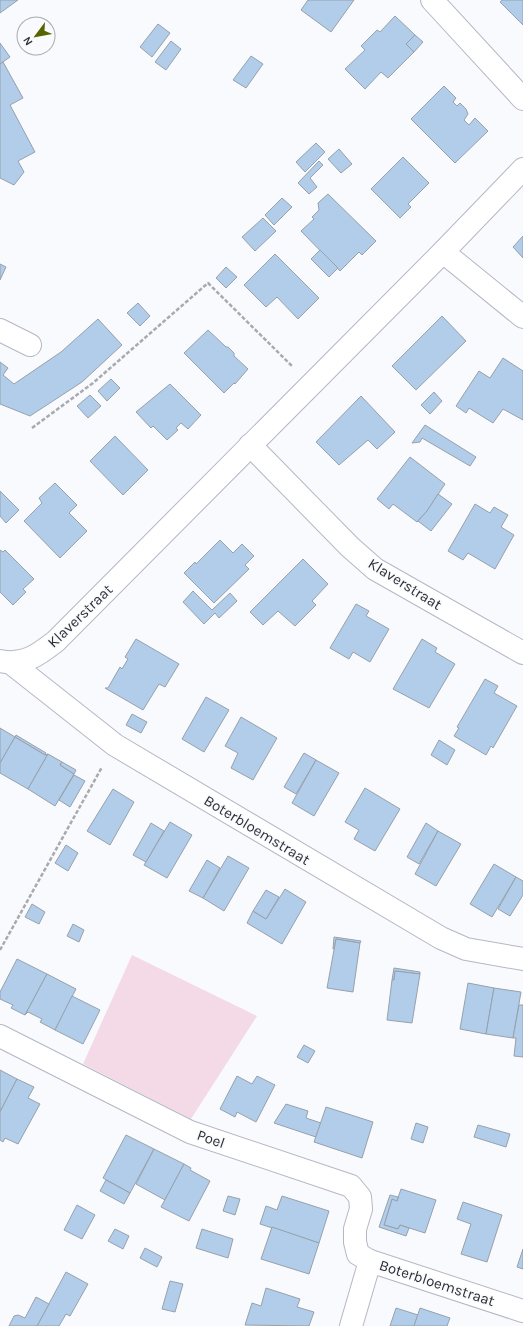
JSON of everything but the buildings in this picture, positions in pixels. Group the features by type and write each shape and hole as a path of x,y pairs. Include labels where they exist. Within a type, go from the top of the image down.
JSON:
{"street":[{"path":"432,0 523,99"},
{"name":"Klaverstraat","path":"5,662 35,657 56,641 443,252 523,169"},
{"path":"443,252 523,317"},
{"path":"0,330 30,345"},
{"name":"Klaverstraat","path":"250,445 350,547 375,569 523,653"},
{"name":"Boterbloemstraat","path":"5,662 115,746 441,938 466,950 523,959"},
{"name":"Poel","path":"0,1036 190,1132 351,1186 360,1197 361,1209 355,1228 355,1242 358,1254 370,1261"},
{"name":"Boterbloemstraat","path":"351,1326 370,1261 523,1311"}],"path":[{"path":"32,428 93,383 208,283 310,384"},
{"path":"0,950 115,746"}],"shaded area":[{"path":"132,955 257,1016 191,1119 83,1064"}]}
